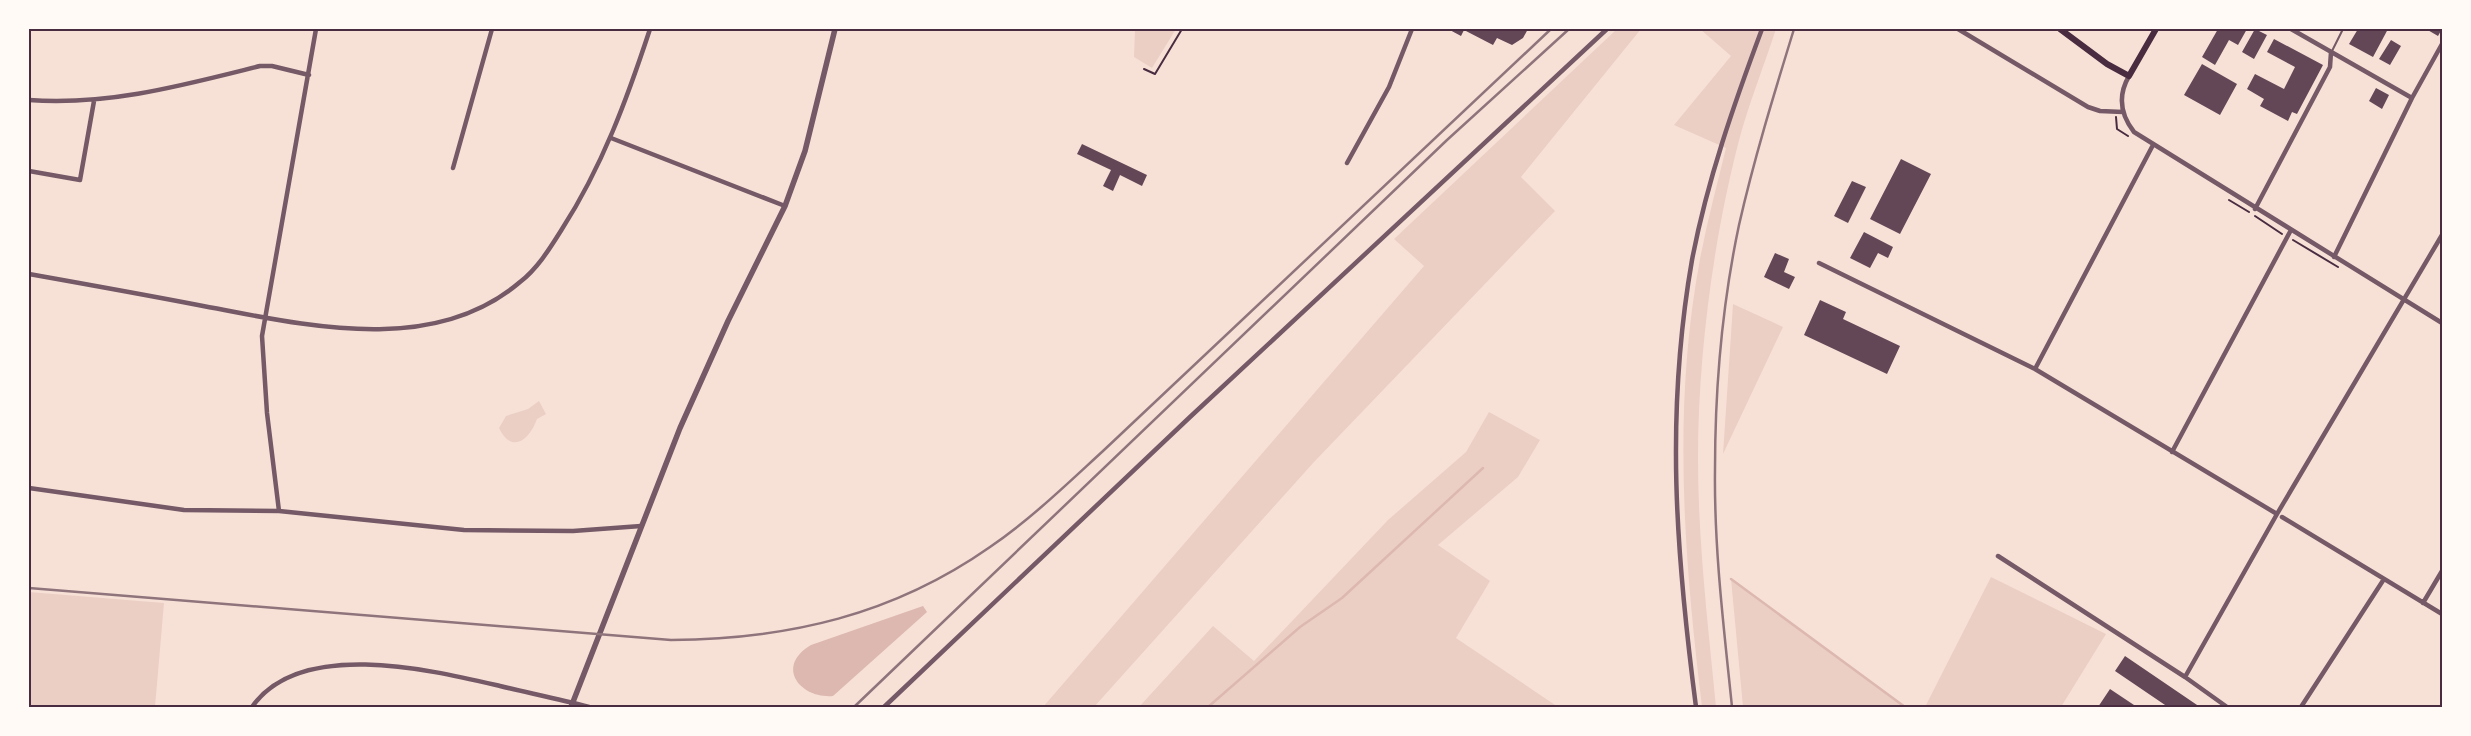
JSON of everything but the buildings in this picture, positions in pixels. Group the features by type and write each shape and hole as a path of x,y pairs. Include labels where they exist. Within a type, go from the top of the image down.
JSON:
{"main road":[{"path":"2060,29 2107,64 2129,76 2156,29"}],"street":[{"path":"279,512 267,412 262,336 316,29"},
{"path":"453,168 492,29"},
{"path":"29,274 264,317 324,326 384,329 436,323 487,304 520,282 546,254 576,209 611,138 650,29"},
{"path":"572,705 689,406 785,206 805,151 835,29"},
{"path":"1347,163 1389,87 1412,29"},
{"path":"884,707 1197,410 1607,29"},
{"path":"1696,707 1678,544 1674,456 1678,379 1686,298 1701,220 1715,167 1762,29"},
{"path":"1958,29 2088,106 2100,111 2123,112"},
{"path":"2291,29 2412,98"},
{"path":"2334,257 2412,98 2442,44"},
{"path":"2255,209 2330,67 2331,52"},
{"path":"29,100 94,100 169,89 260,66 272,66 309,75"},
{"path":"2129,76 2121,93 2123,112 2134,132 2255,209 2442,323"},
{"path":"29,172 80,180 94,100"},
{"path":"611,138 785,206"},
{"path":"2035,369 2153,145"},
{"path":"2172,452 2291,230"},
{"path":"2185,677 2442,235"},
{"path":"1819,263 2035,369 2442,614"},
{"path":"29,488 184,510 279,512 464,530 573,531 641,526"},
{"path":"1998,556 2185,677 2224,706"},
{"path":"2423,602 2442,571"},
{"path":"2301,707 2384,579"},
{"path":"252,707 262,694 280,681 305,671 372,665 409,666 572,705 589,707"}],"lane":[{"path":"2331,52 2343,29"}],"path":[{"path":"1144,69 1155,74 1182,29"}],"shaded area":[{"path":"1135,29 1176,29 1152,68 1134,57"},
{"path":"1617,29 1641,29 1521,177 1555,211 1314,462 1094,707 1043,707 1424,266 1394,239"},
{"path":"1700,29 1776,29 1745,120 1731,171 1709,294 1704,336 1699,418 1698,489 1704,583 1716,707 1702,707 1686,539 1684,427 1691,315 1700,259 1726,148 1674,125 1731,56"},
{"path":"1733,304 1783,327 1723,454"},
{"path":"539,401 546,414 537,419 530,433 525,438 515,442 509,441 499,428 506,416 528,409"},
{"path":"1489,412 1540,440 1518,477 1438,545 1490,581 1456,638 1558,707 1139,707 1213,626 1254,661 1388,520 1466,452"},
{"path":"1991,577 2106,634 2061,707 1925,707"},
{"path":"1731,579 1905,707 1743,707"},
{"path":"29,592 164,603 155,707 29,707"},
{"path":"923,606 927,612 833,696 821,696 811,692 802,687 796,680 793,672 794,663 800,654 811,645"}],"waterway":[{"path":"1208,707 1300,627 1342,598 1483,468"},
{"path":"1731,579 1905,707"}],"railway":[{"path":"29,588 671,640 715,639 757,635 838,619 878,606 916,590 953,570 990,547 1034,513 1103,451 1551,29"},
{"path":"854,707 1447,140 1569,29"},
{"path":"1732,707 1716,529 1715,439 1718,378 1728,286 1739,225 1758,151 1794,29"}]}
